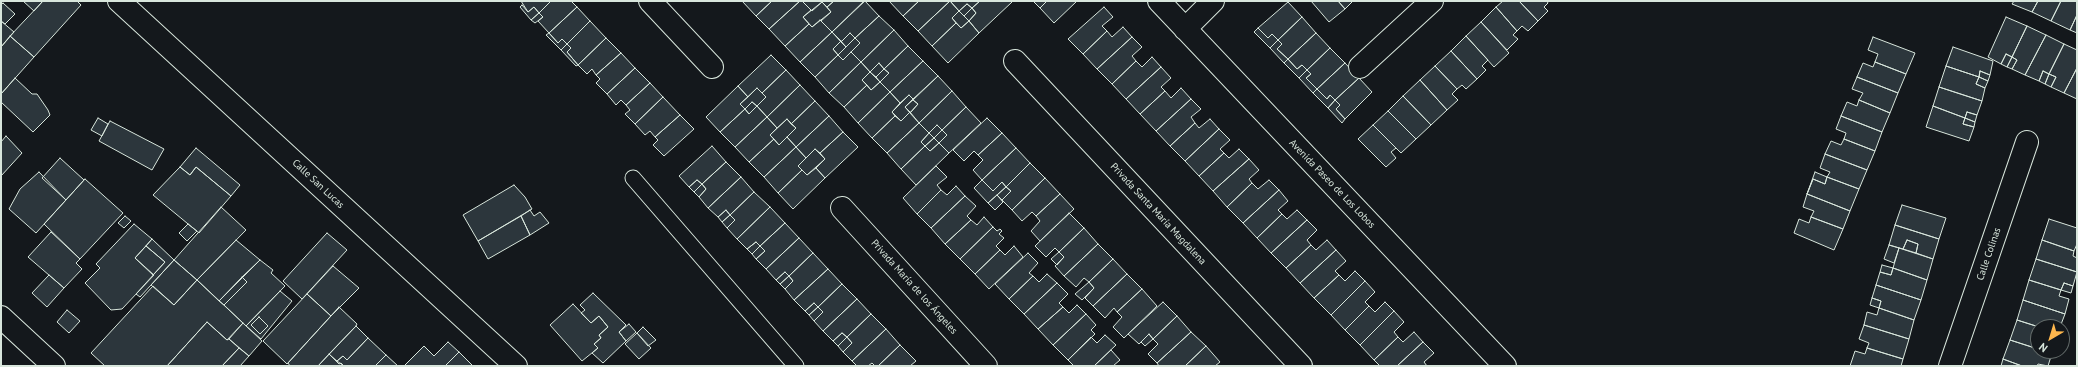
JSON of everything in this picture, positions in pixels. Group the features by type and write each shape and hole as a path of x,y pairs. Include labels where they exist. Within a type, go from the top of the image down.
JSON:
{"street":[{"name":"Calle San Lucas","path":"119,1 516,366"},
{"path":"650,1 712,67"},
{"name":"Avenida Paseo de Los Lobos","path":"1159,1 1505,366"},
{"path":"1185,29 1213,1"},
{"path":"1360,67 1432,1"},
{"name":"Privada Santa María Magdalena","path":"1014,61 1301,366"},
{"name":"Calle Colinas","path":"1950,366 2027,142"},
{"name":"Privada María de los Ángeles","path":"842,208 986,366"},
{"path":"1,317 54,366"}],"lane":[{"path":"633,178 796,366"}],"building":[{"path":"23,1 43,1 34,11"},
{"path":"43,1 77,1 81,5 34,57 10,36"},
{"path":"521,1 551,1 539,13 534,7 528,12"},
{"path":"551,1 571,1 577,7 549,33 538,21 543,17 539,13"},
{"path":"742,1 772,1 756,16"},
{"path":"772,1 800,1 769,29 756,16"},
{"path":"800,1 802,1 811,10 803,17 809,24 785,46 769,29"},
{"path":"802,1 834,1 827,7 822,2 812,11"},
{"path":"834,1 864,1 832,32 821,21 831,12 827,7"},
{"path":"865,1 879,16 855,38 850,33 841,42 832,32"},
{"path":"889,1 919,1 903,16"},
{"path":"919,1 950,1 918,31 903,16"},
{"path":"950,1 980,1 972,8 967,4 959,11"},
{"path":"950,1 959,11 952,18 956,23 932,46 918,31"},
{"path":"980,1 1012,2 979,33 969,21 976,13 972,8"},
{"path":"1033,1 1047,1 1040,8"},
{"path":"1047,1 1077,1 1054,23 1040,8"},
{"path":"1311,1 1338,1 1345,9 1329,22"},
{"path":"1338,1 1353,1 1345,9"},
{"path":"1503,1 1519,1 1538,21 1528,31 1522,26 1517,31 1496,7"},
{"path":"1519,1 1547,1 1548,3 1544,7 1548,11 1538,21"},
{"path":"2014,1 2038,1 2032,12 2012,4"},
{"path":"2038,1 2061,1 2051,21 2032,12"},
{"path":"2061,1 2077,1 2077,15 2070,30 2051,21"},
{"path":"822,2 831,12 812,27 803,17"},
{"path":"1288,2 1302,17 1278,40 1272,34 1268,38 1258,28"},
{"path":"3,3 15,14 5,24 1,21 1,5"},
{"path":"967,4 972,8 964,16 959,11"},
{"path":"522,5 528,12 534,7 539,13 531,20 520,7"},
{"path":"577,7 590,21 567,44 562,39 558,43 549,33"},
{"path":"1104,7 1113,17 1102,26 1107,31 1083,54 1068,39"},
{"path":"1496,7 1517,31 1513,35 1518,39 1507,50 1481,22"},
{"path":"972,8 976,13 969,21 964,16"},
{"path":"959,11 969,21 961,28 952,18"},
{"path":"539,13 543,17 535,23 531,20"},
{"path":"2077,15 2077,33 2070,30"},
{"path":"879,16 894,30 861,62 851,52 860,43 855,38"},
{"path":"1302,17 1316,33 1288,59 1277,49 1282,44 1278,40"},
{"path":"2006,17 2027,26 2012,57 2006,54 2001,64 1988,57"},
{"path":"820,20 832,32 800,62 785,46 809,24 812,27"},
{"path":"1,21 14,32 1,47"},
{"path":"590,21 606,38 578,65 567,52 571,48 567,44"},
{"path":"969,21 979,33 948,63 932,46 956,23 961,28"},
{"path":"1481,22 1509,53 1494,67 1466,36"},
{"path":"2027,26 2046,35 2025,75 2012,69 2017,60 2012,57"},
{"path":"1123,27 1132,37 1097,69 1083,54 1107,31 1112,37"},
{"path":"1258,28 1268,38 1272,34 1278,40 1270,48 1254,32"},
{"path":"894,30 908,46 884,69 879,63 870,72 861,62"},
{"path":"832,32 841,41 833,49 838,55 815,77 800,62"},
{"path":"549,33 558,43 562,39 567,44 561,50 546,35"},
{"path":"850,33 855,38 846,47 841,42"},
{"path":"1316,33 1330,48 1307,70 1302,65 1297,69 1288,59"},
{"path":"2046,35 2064,44 2049,74 2043,71 2039,81 2025,75"},
{"path":"10,36 34,57 1,94 1,47"},
{"path":"1466,36 1488,60 1482,66 1486,70 1477,79 1451,51"},
{"path":"1132,37 1142,47 1132,56 1136,61 1112,84 1097,69"},
{"path":"1873,37 1915,53 1906,74 1875,62 1878,54 1868,50"},
{"path":"606,38 621,53 596,75 592,69 587,74 578,65"},
{"path":"855,38 860,43 843,60 838,55"},
{"path":"1278,40 1282,44 1277,49 1288,59 1284,63 1270,48"},
{"path":"841,41 846,47 838,55 833,49"},
{"path":"567,44 571,48 567,52 578,65 576,66 561,50"},
{"path":"2064,44 2077,50 2077,68 2064,93 2051,87 2056,77 2049,74"},
{"path":"908,46 923,61 890,92 880,82 889,73 884,69"},
{"path":"1953,47 1993,61 1990,75 1980,71 1979,77 1946,66"},
{"path":"1330,48 1345,63 1317,89 1306,78 1311,74 1307,70"},
{"path":"1451,51 1477,79 1466,89 1462,85 1457,89 1435,66"},
{"path":"851,52 861,62 829,93 815,77 838,55 843,60"},
{"path":"621,53 635,68 607,94 596,83 600,79 596,75"},
{"path":"2006,54 2012,57 2007,67 2001,64"},
{"path":"771,55 786,70 762,93 757,88 748,97 738,86"},
{"path":"1152,57 1161,67 1126,99 1112,84 1136,61 1142,67"},
{"path":"2012,57 2017,60 2012,69 2007,67"},
{"path":"1288,59 1297,69 1302,65 1307,70 1299,78 1284,63"},
{"path":"923,61 938,76 913,99 909,95 900,103 890,92"},
{"path":"861,62 870,72 862,80 867,85 844,107 829,93"},
{"path":"1875,62 1906,74 1898,93 1857,77 1863,63 1873,67"},
{"path":"879,63 884,69 876,77 870,72"},
{"path":"1345,63 1359,78 1335,100 1330,95 1327,99 1317,89"},
{"path":"1435,66 1457,89 1452,94 1458,100 1447,110 1420,80"},
{"path":"1946,66 1979,77 1976,84 1985,88 1982,101 1939,87"},
{"path":"1161,67 1171,78 1161,87 1165,91 1140,114 1126,99"},
{"path":"635,68 650,83 626,105 621,100 616,105 607,94"},
{"path":"2077,68 2077,99 2064,93"},
{"path":"884,69 889,73 880,82 876,77"},
{"path":"786,70 800,85 767,117 757,106 766,97 762,93"},
{"path":"1307,70 1311,74 1306,78 1317,89 1313,93 1299,78"},
{"path":"1980,71 1990,75 1988,81 1979,77"},
{"path":"2043,71 2049,74 2045,84 2039,81"},
{"path":"870,72 880,82 871,90 862,80"},
{"path":"2049,74 2056,77 2051,87 2045,84"},
{"path":"938,76 952,91 919,123 910,113 918,104 913,100"},
{"path":"1857,77 1898,93 1890,113 1859,100 1863,93 1852,89"},
{"path":"1979,77 1988,81 1985,88 1976,84"},
{"path":"15,78 32,94 37,94 50,115 33,132 1,102 1,94"},
{"path":"1359,78 1372,92 1345,119 1336,109 1340,105 1335,100"},
{"path":"1420,80 1447,110 1431,125 1403,96"},
{"path":"880,82 890,92 858,123 844,107 867,85 871,90"},
{"path":"650,83 663,97 635,124 625,114 630,110 626,105"},
{"path":"800,85 815,101 791,124 787,119 777,128 767,117"},
{"path":"738,86 748,97 740,104 745,109 720,132 706,117"},
{"path":"1939,87 1982,101 1977,115 1967,112 1965,118 1933,106"},
{"path":"757,88 766,97 757,106 752,102 745,109 740,104"},
{"path":"1181,88 1191,99 1156,131 1140,114 1165,91 1171,98"},
{"path":"1317,89 1327,99 1330,95 1335,100 1328,108 1313,93"},
{"path":"952,91 966,107 942,130 937,125 929,133 919,123"},
{"path":"890,92 900,103 892,112 895,116 872,138 858,123"},
{"path":"909,95 913,99 905,107 910,112 901,121 892,112"},
{"path":"1403,96 1431,125 1416,139 1388,111"},
{"path":"663,97 680,115 655,137 650,131 645,135 635,124"},
{"path":"1191,99 1201,109 1191,117 1195,123 1170,146 1156,131"},
{"path":"913,100 918,104 910,113 905,107"},
{"path":"1335,100 1340,105 1336,109 1345,119 1342,123 1328,108"},
{"path":"1859,100 1890,113 1882,132 1841,116 1847,102 1857,106"},
{"path":"815,101 829,116 796,147 787,137 796,128 791,124"},
{"path":"752,102 757,106 749,114 745,109"},
{"path":"757,106 767,117 735,147 720,132 745,109 749,114"},
{"path":"1933,106 1965,118 1963,124 1974,127 1969,141 1926,127"},
{"path":"966,107 981,123 949,153 939,143 947,135 942,130"},
{"path":"1388,111 1416,139 1401,153 1373,125"},
{"path":"910,112 919,123 887,153 872,138 895,116 901,121"},
{"path":"1967,112 1977,115 1975,122 1965,118"},
{"path":"680,115 694,129 664,156 653,145 658,140 655,137"},
{"path":"829,116 843,132 820,153 815,149 806,158 796,147"},
{"path":"1841,116 1882,132 1875,151 1844,139 1846,133 1836,129"},
{"path":"767,117 777,128 770,135 774,139 749,162 735,147"},
{"path":"98,118 108,124 102,136 91,130"},
{"path":"987,118 1002,133 978,155 974,151 964,161 953,150"},
{"path":"1965,118 1975,122 1974,127 1963,124"},
{"path":"787,119 796,128 779,145 770,135"},
{"path":"1210,119 1219,129 1185,161 1170,146 1195,123 1199,128"},
{"path":"110,121 164,149 152,170 99,141"},
{"path":"919,123 929,133 921,142 925,146 901,169 887,153"},
{"path":"937,125 942,130 934,138 929,133"},
{"path":"1373,125 1396,148 1391,152 1396,158 1386,167 1358,139"},
{"path":"1219,129 1230,140 1220,149 1224,153 1199,176 1185,161"},
{"path":"942,130 947,135 939,143 934,138"},
{"path":"843,132 858,147 825,178 816,168 825,159 820,153"},
{"path":"929,133 934,138 925,146 921,142"},
{"path":"1002,133 1016,148 982,180 973,170 983,160 978,155"},
{"path":"6,136 22,153 1,176 1,142"},
{"path":"787,137 796,147 764,177 749,162 774,139 779,145"},
{"path":"934,138 939,143 930,151 925,146"},
{"path":"1844,139 1875,151 1867,170 1825,154 1831,141 1841,145"},
{"path":"939,143 949,153 916,185 901,169 925,146 930,151"},
{"path":"712,146 726,162 702,184 697,180 689,187 679,176"},
{"path":"796,147 806,158 798,166 802,170 778,193 764,177"},
{"path":"196,148 240,185 231,196 196,167 190,175 180,167"},
{"path":"1016,148 1030,163 1006,187 1002,182 993,191 982,180"},
{"path":"815,149 825,159 807,175 798,166"},
{"path":"1239,149 1249,159 1213,191 1199,176 1224,153 1229,158"},
{"path":"1825,154 1867,170 1859,189 1827,177 1830,172 1820,168"},
{"path":"60,158 84,180 66,200 42,178"},
{"path":"1249,159 1259,170 1249,179 1252,183 1227,207 1213,191"},
{"path":"726,162 741,177 708,208 699,197 706,189 702,184"},
{"path":"1030,163 1045,178 1012,210 1002,200 1011,191 1006,187"},
{"path":"936,166 947,177 937,185 941,190 917,214 903,198"},
{"path":"180,167 190,175 196,167 231,196 199,233 153,195"},
{"path":"816,168 825,178 793,209 778,193 802,170 807,175"},
{"path":"39,172 66,200 36,233 9,209 20,189"},
{"path":"1815,172 1827,177 1825,184 1813,179 1807,194"},
{"path":"741,177 754,192 730,215 726,210 718,217 708,208"},
{"path":"1827,177 1859,189 1850,211 1807,194 1813,179 1825,184"},
{"path":"1045,178 1060,194 1036,216 1032,212 1022,221 1012,210"},
{"path":"85,179 123,213 80,259 44,224"},
{"path":"697,180 702,184 694,192 689,187"},
{"path":"982,180 993,191 1002,182 1006,187 988,203 974,188"},
{"path":"1269,180 1279,190 1243,223 1227,207 1252,183 1258,189"},
{"path":"702,184 706,189 699,197 694,192"},
{"path":"514,185 525,197 532,209 478,241 463,215"},
{"path":"956,186 965,196 931,228 917,214 941,190 947,195"},
{"path":"1006,187 1011,191 1002,200 997,195"},
{"path":"1279,190 1288,201 1278,210 1282,214 1257,238 1243,223"},
{"path":"754,192 770,207 737,239 727,228 735,220 730,215"},
{"path":"1060,194 1074,209 1040,241 1031,231 1040,221 1036,216"},
{"path":"1807,194 1850,211 1843,229 1811,217 1814,211 1803,207"},
{"path":"997,195 1003,202 995,210 988,203"},
{"path":"965,196 976,206 967,216 971,220 945,244 931,228"},
{"path":"1902,205 1946,218 1939,239 1895,225"},
{"path":"221,207 246,230 197,280 174,260"},
{"path":"770,207 785,223 760,246 756,242 747,249 737,239"},
{"path":"530,210 534,216 540,212 549,223 530,235 521,216"},
{"path":"726,210 730,215 722,222 718,217"},
{"path":"1297,210 1307,220 1271,253 1257,238 1282,214 1287,219"},
{"path":"1069,213 1084,228 1059,252 1055,248 1046,257 1035,246"},
{"path":"730,215 735,220 727,228 722,222"},
{"path":"125,216 131,221 124,228 118,223"},
{"path":"521,216 530,235 488,259 478,241"},
{"path":"984,217 993,227 960,259 945,244 971,220 977,225"},
{"path":"1811,217 1843,229 1834,250 1794,233 1799,219 1809,223"},
{"path":"2049,219 2077,228 2077,244 2074,251 2042,240"},
{"path":"1307,220 1317,230 1307,240 1311,245 1286,268 1271,253"},
{"path":"785,223 799,238 766,269 756,259 765,251 760,246"},
{"path":"134,224 152,239 135,258 154,275 122,309 111,310 85,283 100,268 96,264"},
{"path":"188,224 197,231 187,241 179,233"},
{"path":"1895,225 1939,239 1933,259 1916,253 1918,244 1907,240 1903,249 1889,245"},
{"path":"993,227 997,231 1000,229 1002,231 999,234 1004,238 996,246 1000,250 975,274 960,259"},
{"path":"1084,228 1098,244 1064,276 1055,266 1064,257 1059,252"},
{"path":"51,232 80,259 76,263 82,269 64,288 28,257"},
{"path":"327,233 347,250 302,299 283,281"},
{"path":"799,238 813,253 789,276 785,272 776,280 766,269"},
{"path":"152,239 174,260 140,297 136,294 165,262 146,246"},
{"path":"236,240 260,260 219,301 197,280"},
{"path":"1327,240 1336,250 1300,283 1286,268 1311,245 1316,250"},
{"path":"1907,240 1918,244 1916,253 1903,249"},
{"path":"2042,240 2074,251 2073,256 2077,258 2077,272 2036,259"},
{"path":"756,242 760,246 752,254 747,249"},
{"path":"1098,244 1113,259 1089,282 1084,278 1076,287 1064,276"},
{"path":"1889,245 1899,248 1894,263 1884,259"},
{"path":"146,246 165,262 153,275 135,258"},
{"path":"760,246 765,251 756,259 752,254"},
{"path":"1014,246 1023,257 989,289 975,274 1000,250 1005,255"},
{"path":"1899,248 1933,259 1927,280 1893,268"},
{"path":"1336,250 1346,261 1335,271 1339,275 1314,298 1300,283"},
{"path":"1059,252 1064,257 1057,265 1051,259"},
{"path":"813,253 828,269 794,300 785,289 793,281 789,276"},
{"path":"1028,253 1038,263 1029,273 1033,276 1009,299 995,284"},
{"path":"1113,259 1127,274 1093,306 1085,298 1094,288 1089,282"},
{"path":"2036,259 2077,272 2073,286 2064,283 2061,290 2029,280"},
{"path":"174,260 197,280 174,305 151,285"},
{"path":"260,260 273,270 271,273 285,286 246,326 224,305 247,282 242,277"},
{"path":"1882,265 1893,268 1891,275 1880,272"},
{"path":"333,266 359,288 331,316 307,294"},
{"path":"1893,268 1927,280 1921,300 1876,285 1880,272 1891,275"},
{"path":"828,269 842,284 818,307 814,303 805,311 794,300"},
{"path":"1355,271 1365,281 1331,315 1314,298 1339,275 1345,281"},
{"path":"785,272 789,276 780,284 776,280"},
{"path":"1047,274 1057,283 1024,314 1009,299 1033,276 1039,282"},
{"path":"1127,274 1142,289 1117,312 1114,308 1105,318 1093,306"},
{"path":"49,275 64,288 47,307 32,293"},
{"path":"789,276 793,281 785,289 780,284"},
{"path":"242,277 247,282 224,305 219,301"},
{"path":"197,280 243,323 227,340 207,322 167,366 105,366 91,353 153,286 174,305"},
{"path":"2029,280 2061,290 2059,296 2069,299 2065,314 2023,300"},
{"path":"1365,281 1375,292 1365,302 1369,306 1345,330 1331,315"},
{"path":"1089,282 1094,288 1082,300 1075,294"},
{"path":"1057,283 1068,294 1059,303 1063,307 1038,329 1024,314"},
{"path":"2064,283 2073,286 2071,293 2061,290"},
{"path":"842,284 857,299 823,331 814,321 823,312 818,307"},
{"path":"1876,285 1921,300 1914,320 1879,308 1881,301 1872,298"},
{"path":"1142,289 1157,306 1124,338 1113,327 1122,317 1117,312"},
{"path":"280,291 292,301 261,339 246,326","holes":["259,317 268,326 260,334 251,325"]},
{"path":"593,293 626,325 619,332 626,341 603,363 592,353 598,348 594,344 601,338 599,335 608,327 599,316 591,323 581,313 585,310 580,305"},
{"path":"307,294 331,316 287,364 263,341"},
{"path":"1872,298 1881,301 1879,308 1870,305"},
{"path":"857,299 871,314 847,337 842,333 833,341 823,331"},
{"path":"2023,300 2065,314 2063,319 2030,319 2030,324 2017,320"},
{"path":"1163,302 1177,316 1153,339 1149,334 1139,344 1128,334"},
{"path":"1385,302 1394,311 1360,345 1345,330 1369,306 1375,312"},
{"path":"814,303 818,307 809,315 805,311"},
{"path":"573,304 591,323 599,316 608,327 599,335 601,338 594,344 598,348 582,361 550,325"},
{"path":"1077,305 1086,314 1053,345 1038,329 1063,307 1069,313"},
{"path":"339,307 357,324 356,326 318,366 290,366 288,363"},
{"path":"818,307 823,312 814,321 809,315"},
{"path":"1879,308 1914,320 1909,339 1864,325 1867,312 1877,315"},
{"path":"67,310 80,321 69,333 57,322"},
{"path":"1394,311 1404,322 1394,332 1398,337 1374,360 1360,345"},
{"path":"871,314 886,329 852,361 843,352 852,343 847,337"},
{"path":"1086,314 1096,325 1091,330 1095,334 1068,360 1053,345"},
{"path":"1177,316 1191,332 1157,363 1148,354 1158,344 1153,339"},
{"path":"259,317 268,326 260,334 251,325"},
{"path":"2017,320 2030,324 2030,346 2010,340"},
{"path":"207,322 227,340 229,339 239,348 222,366 167,366"},
{"path":"243,323 262,341 249,356 229,339"},
{"path":"629,324 636,332 626,341 619,332"},
{"path":"1864,325 1909,339 1903,359 1867,348 1869,343 1859,339"},
{"path":"356,326 368,338 347,360 343,356 337,361 329,354"},
{"path":"643,327 656,340 648,346 637,333"},
{"path":"886,329 900,345 878,366 875,366 872,363 868,366 857,366 852,361"},
{"path":"1191,332 1206,346 1185,366 1159,366 1157,363"},
{"path":"1414,332 1423,342 1397,366 1380,366 1374,360 1398,337 1403,342"},
{"path":"637,333 651,348 639,359 625,344"},
{"path":"842,333 847,337 838,346 833,341"},
{"path":"1149,334 1153,339 1145,346 1141,342"},
{"path":"1105,335 1116,345 1094,366 1074,366 1068,360 1091,337 1097,343"},
{"path":"847,337 852,343 843,352 838,346"},
{"path":"368,338 386,355 375,366 344,366 337,361 343,356 347,360"},
{"path":"2010,340 2030,346 2030,359 2050,359 2048,366 2038,364 2037,366 2022,366 2003,359"},
{"path":"448,342 459,352 445,366 404,366 424,346 434,356"},
{"path":"1423,342 1434,353 1424,362 1427,366 1397,366"},
{"path":"900,345 916,361 910,366 878,366"},
{"path":"1206,346 1220,362 1215,366 1185,366"},
{"path":"239,348 249,356 240,366 222,366"},
{"path":"1867,348 1903,359 1901,366 1850,366 1855,351 1865,354"},
{"path":"1111,350 1120,360 1113,366 1094,366"},
{"path":"459,352 473,366 445,366"},
{"path":"329,354 339,364 341,363 344,366 318,366"},
{"path":"386,355 398,366 375,366"},
{"path":"2003,359 2022,366 2001,366"}]}
